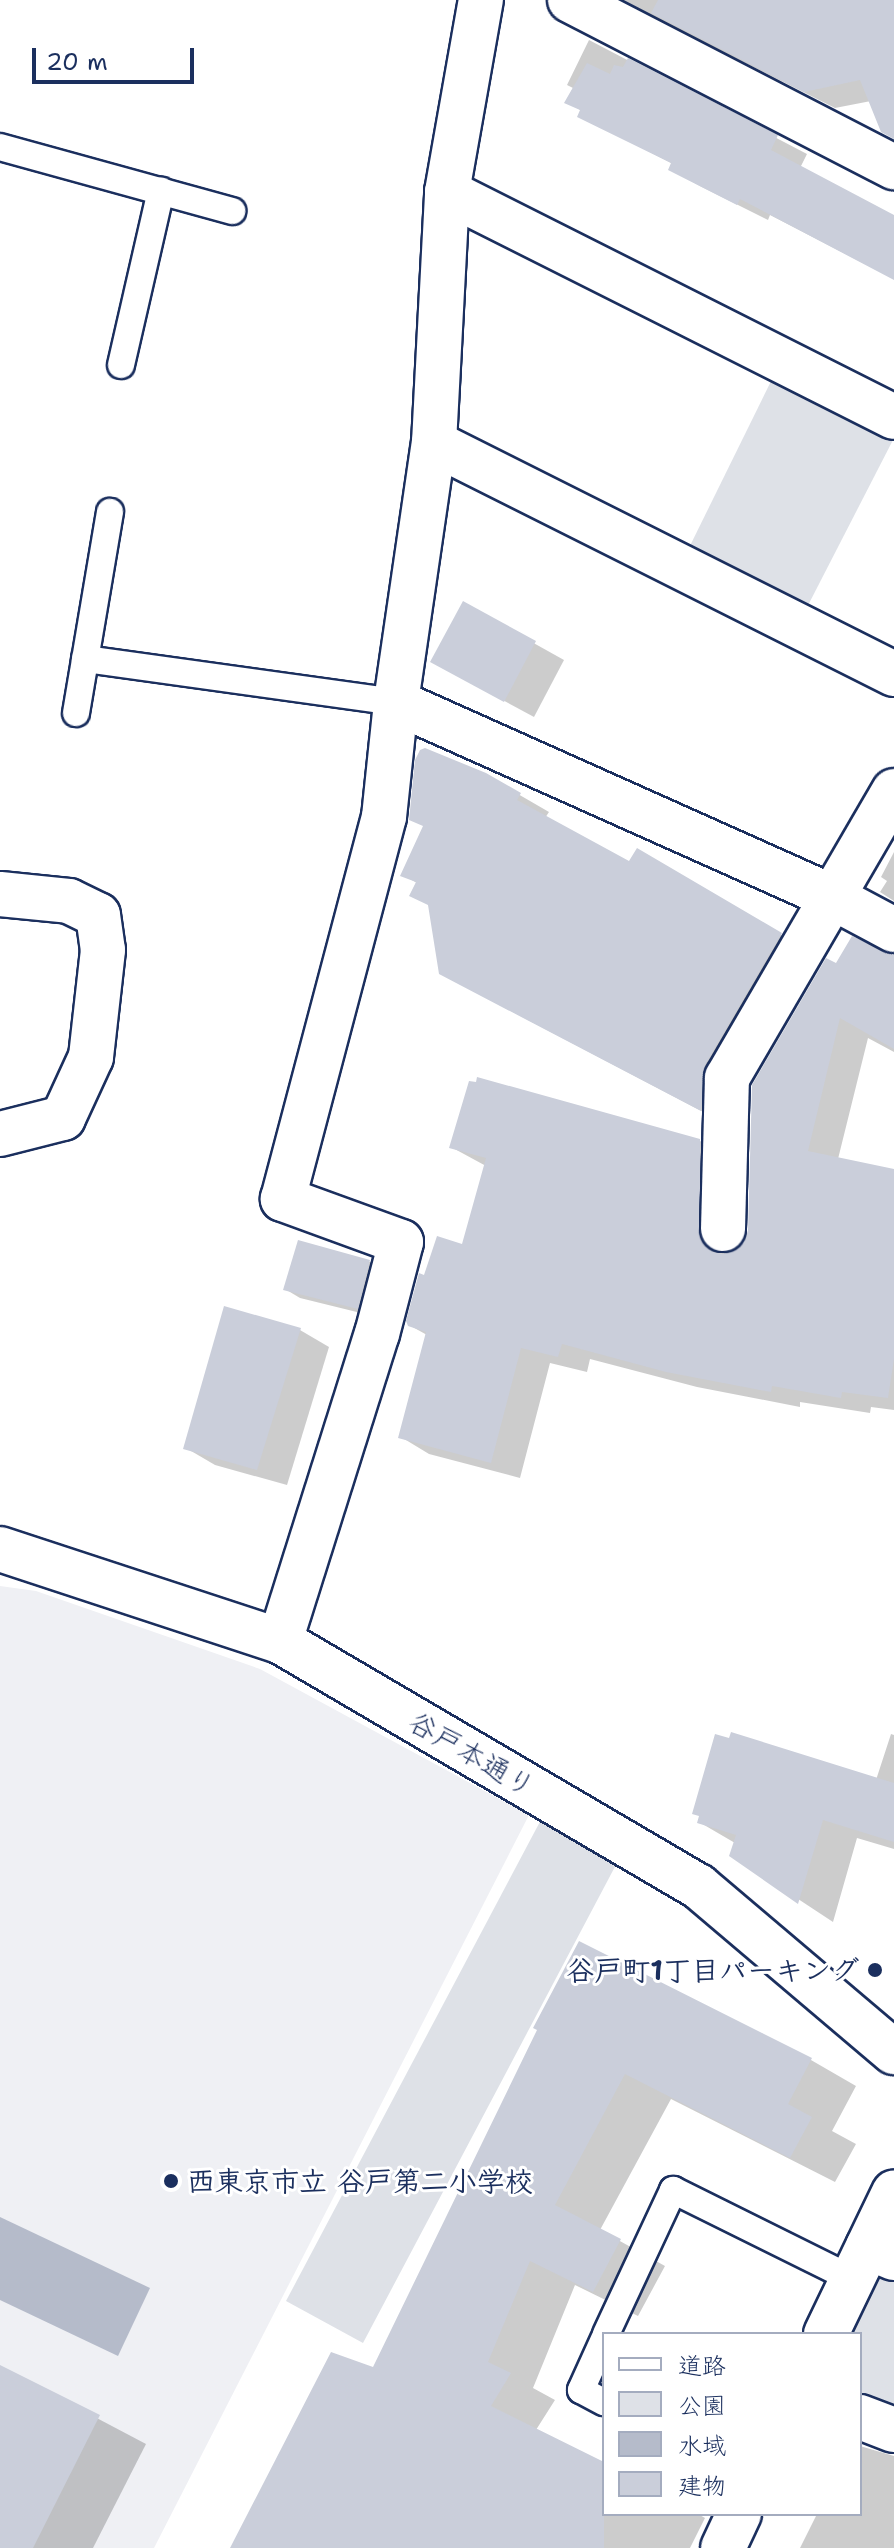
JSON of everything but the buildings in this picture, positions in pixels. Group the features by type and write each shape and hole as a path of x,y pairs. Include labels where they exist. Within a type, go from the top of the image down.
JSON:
{"street":[{"path":"280,1641 377,1334 401,1242 283,1199 384,817 396,702 434,443 447,192 481,0"},
{"path":"570,0 894,167"},
{"path":"447,192 894,417"},
{"path":"434,443 894,674"},
{"path":"396,702 834,898 894,930"},
{"path":"723,1229 727,1078 894,791"},
{"path":"0,894 69,901 98,915 103,950 91,1057 63,1118 0,1134"},
{"name":"谷戸本通り","path":"3,1539 280,1641 698,1886 894,2052"},
{"path":"827,2332 871,2261 894,2193"},
{"path":"862,2418 894,2430"},
{"path":"723,2548 738,2516"}],"lane":[{"path":"0,147 232,211"},
{"path":"121,365 161,191"},
{"path":"76,713 110,512"},
{"path":"85,659 396,702"},
{"path":"607,2332 673,2190 871,2261"},
{"path":"602,2344 581,2390 602,2401"}],"shaded area":[{"name":"西東京市立 谷戸第二小学校","path":"0,1586 36,1591 260,1669 529,1815 154,2548 0,2548"}],"green space":[{"path":"776,371 894,438 801,619 684,558"},
{"path":"543,1816 618,1861 363,2343 286,2301"},
{"path":"894,2222 894,2430 862,2418 862,2332 826,2332"}],"water":[{"path":"0,2217 150,2288 118,2356 0,2300"}],"place":[{"name":"谷戸町1丁目パーキング","path":"875,1970"},
{"name":"西東京市立 谷戸第二小学校","path":"171,2181"}]}
